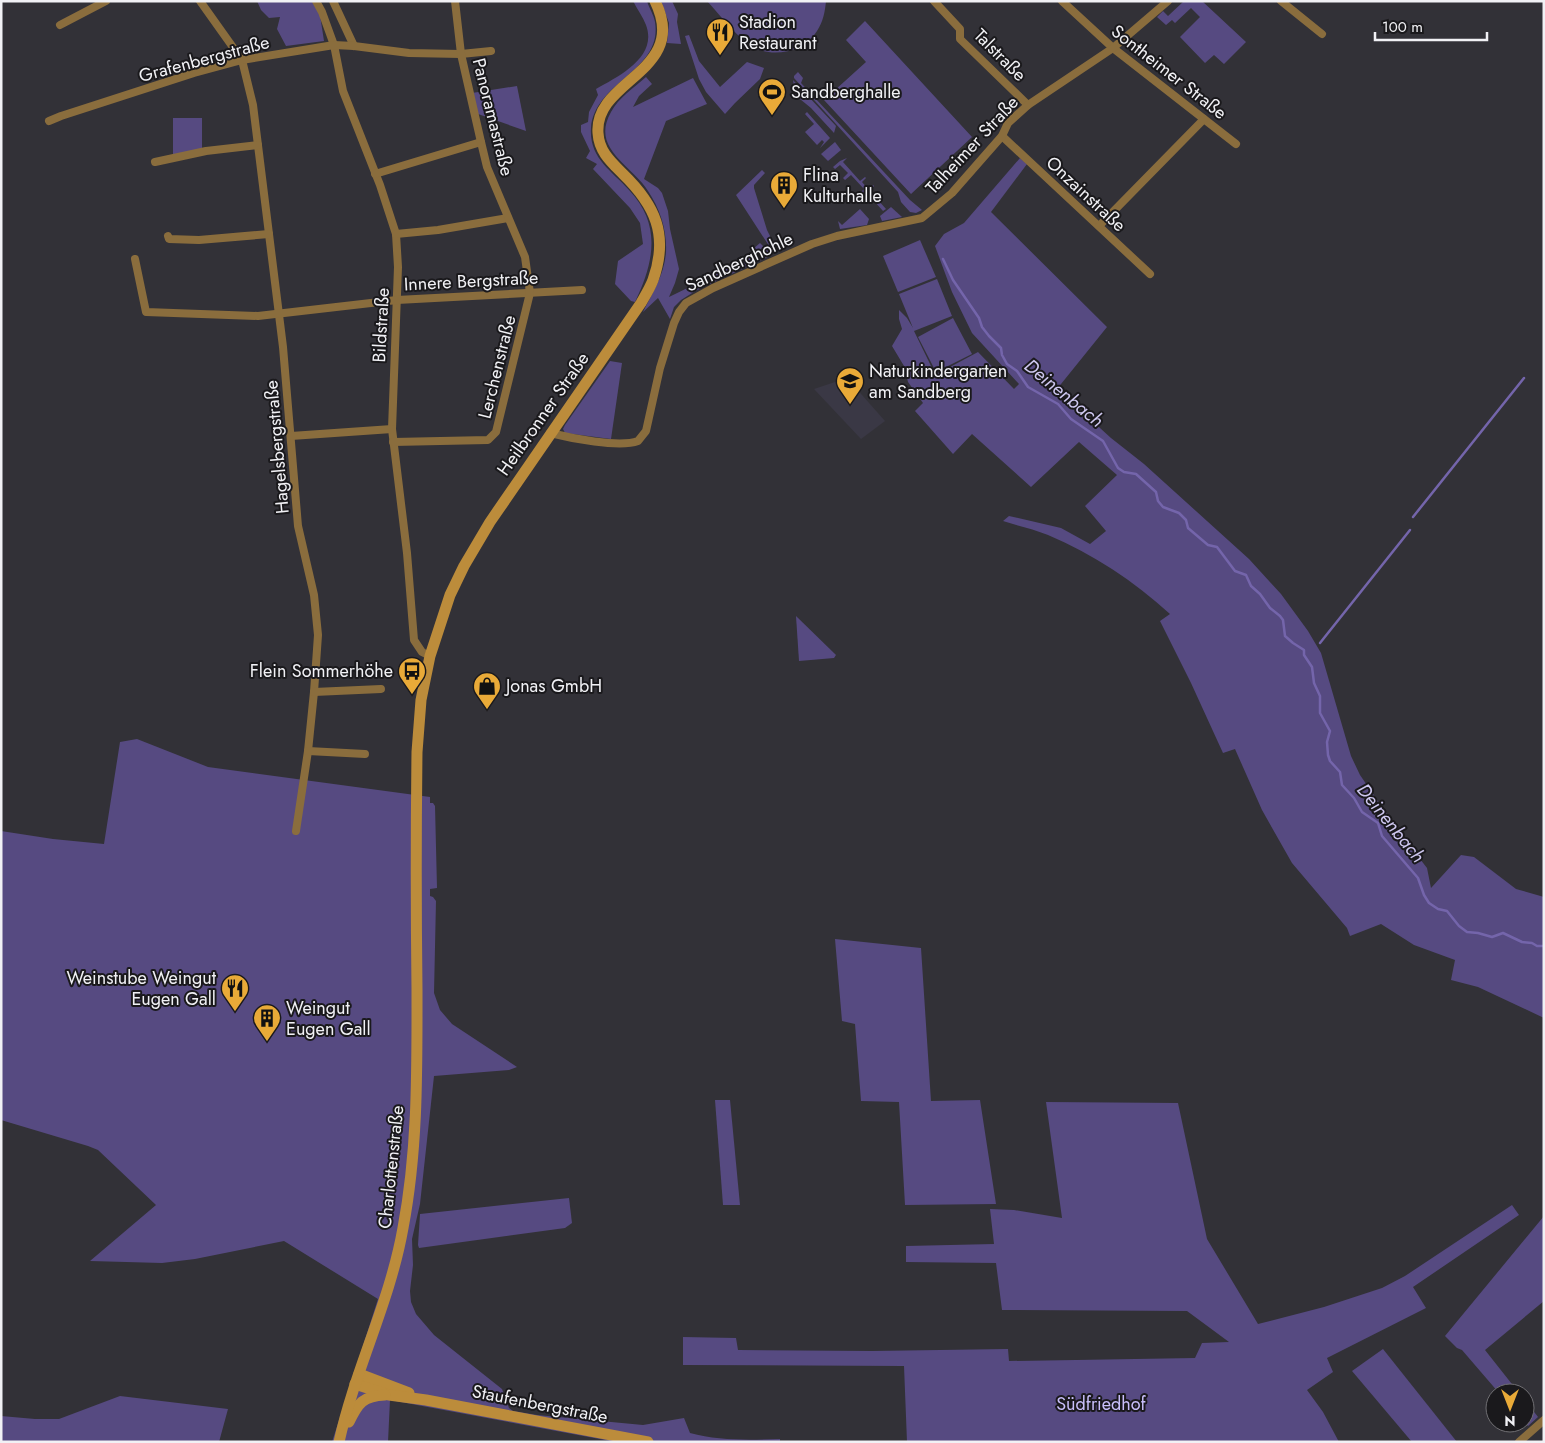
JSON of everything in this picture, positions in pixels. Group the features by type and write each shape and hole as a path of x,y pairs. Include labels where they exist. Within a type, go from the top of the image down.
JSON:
{"main road":[{"name":"Heilbronner Straße","path":"416,887 417,752 421,700 430,656 444,610 464,566 490,522 641,303 653,281 660,244 652,210 641,192 612,164 602,151 598,125 602,112 610,99 644,68 658,52 663,26 655,1"},
{"name":"Charlottenstraße","path":"340,1440 357,1379 389,1287 403,1229 410,1188 417,1091 416,887"},
{"name":"Staufenbergstraße","path":"357,1379 389,1395"},
{"name":"Staufenbergstraße","path":"357,1379 426,1400"},
{"name":"Staufenbergstraße","path":"340,1440 354,1412 362,1401 375,1395 389,1395 426,1400 648,1442"}],"street":[{"path":"60,25 106,1"},
{"path":"200,1 242,60"},
{"name":"Bildstraße","path":"316,1 334,45 343,91 396,234 398,267 393,442 407,553 414,640 422,652 430,656"},
{"path":"333,1 354,46"},
{"name":"Panoramastraße","path":"455,1 461,54 487,167 524,257 530,294"},
{"name":"Talstraße","path":"934,1 960,29 960,39 1028,105"},
{"name":"Sontheimer Straße","path":"1062,1 1113,48 1236,144"},
{"name":"Talheimer Straße","path":"831,238 922,218 952,193 1002,136 1008,123 1028,105 1113,48 1168,1"},
{"path":"1281,1 1322,34"},
{"name":"Grafenbergstraße","path":"49,121 194,73 242,60 334,45 408,53 461,54 491,51"},
{"name":"Hagelsbergstraße","path":"242,60 253,105 284,347 298,526 314,595 318,634 308,751 296,831"},
{"path":"1099,226 1204,119"},
{"name":"Onzainstraße","path":"1002,136 1150,274"},
{"path":"375,174 481,142"},
{"path":"155,162 206,151 258,145"},
{"path":"396,234 438,230 508,218"},
{"path":"168,236 169,239 199,240 269,234"},
{"name":"Sandberghohle","path":"550,433 568,438 622,443 638,442 646,431 660,368 674,323 686,303 722,284 812,244 831,238"},
{"name":"Innere Bergstraße","path":"135,259 146,312 258,316 397,300 582,290"},
{"name":"Lerchenstraße","path":"393,442 488,440 496,432 530,294"},
{"path":"291,436 392,429"},
{"path":"314,692 381,689"},
{"path":"308,751 365,754"},
{"path":"1519,1442 1544,1420"}],"shaded area":[{"name":"Naturkindergarten am Sandberg","path":"847,378 885,421 861,439 814,389"}],"green space":[{"path":"257,1 312,1 320,15 324,41 286,46 277,29 280,17 269,18 261,10"},
{"path":"633,1 647,1 654,17 655,39 649,53 639,65 604,98 595,112 591,128 591,138 597,156 640,203 647,217 652,244 647,273 635,302 631,301 615,284 618,261 643,244 640,223 630,208 593,169 597,164 586,158 590,151 581,132 581,125 588,122 589,112 598,95 596,89 634,64 642,56 646,47 648,36 646,25"},
{"path":"661,1 672,1 678,14 677,22 681,44 667,43 669,23"},
{"path":"707,1 826,1 821,24 811,38 796,48 778,53 759,50 751,46 733,30"},
{"path":"1184,1 1202,1 1246,42 1224,64 1214,55 1205,63 1180,37 1200,17 1191,8 1175,23 1172,20 1166,25 1157,17 1163,11 1168,16"},
{"path":"865,21 972,137 911,194 824,100 866,62 846,40"},
{"path":"689,35 699,61 720,87 747,62 764,68 760,79 725,114 706,92 699,79 685,36"},
{"path":"798,72 803,78 801,83 910,200 922,210 916,213 910,212 901,202 898,192 794,78"},
{"path":"646,77 652,84 639,96 633,107 693,78 707,104 666,121 644,179 662,193 668,211 679,269 669,297 751,257 753,249 760,243 772,255 697,290 681,300 674,307 670,319 658,298 643,312 658,283 665,260 664,228 659,212 648,191 609,146 606,136 606,125 614,107 622,97"},
{"path":"793,80 836,126 834,133 811,108 795,95"},
{"path":"517,86 526,131 478,114 472,93"},
{"path":"807,112 830,138 820,148 824,142 822,140 817,145 805,132 814,124 805,114"},
{"path":"173,118 202,118 202,149 173,155"},
{"path":"835,142 841,150 828,161 821,154"},
{"path":"847,158 843,162 860,181 866,178 862,182 868,189 874,186 870,191 886,209 883,211 866,192 860,196 859,194 864,189 851,175 845,180 843,178 848,173 840,165 835,169 833,167"},
{"path":"1020,158 1027,164 991,212 1107,327 1057,389 1111,438 1144,464 1249,559 1281,594 1308,631 1321,653 1351,756 1360,775 1427,868 1431,888 1461,855 1474,857 1516,889 1544,897 1544,1018 1478,987 1451,980 1455,960 1414,945 1381,924 1350,936 1347,928 1292,863 1262,810 1235,749 1223,753 1160,621 1170,614 1142,590 1112,569 1065,542 1003,521 1009,516 1061,528 1090,544 1106,531 1085,506 1117,475 1079,442 1031,487 972,434 953,454 915,411 923,403 908,382 904,366 892,346 902,329 899,310 913,328 899,294 937,279 952,316 914,331 931,366 937,374 978,352 1014,389 1019,384 972,333 952,292 935,246 944,234 964,223"},
{"path":"762,170 765,173 754,185 754,188 767,230 777,250 773,252 736,195"},
{"path":"891,207 902,217 882,221 880,216"},
{"path":"860,209 869,219 867,225 840,229 838,221 842,225"},
{"path":"920,240 936,277 898,292 883,256"},
{"path":"953,318 972,354 936,372 918,337"},
{"path":"610,361 622,363 611,439 565,433 563,429 565,425"},
{"path":"796,616 836,655 834,658 799,661"},
{"path":"137,739 208,767 430,797 430,803 433,803 435,806 437,888 430,889 430,896 436,901 434,993 440,1010 452,1024 517,1067 509,1070 434,1076 420,1204 412,1239 413,1265 410,1291 411,1302 416,1314 434,1335 502,1389 509,1408 513,1411 643,1425 684,1418 690,1433 701,1436 746,1440 780,1439 780,1442 616,1442 390,1400 388,1442 332,1442 378,1299 284,1241 195,1259 162,1263 90,1261 156,1205 98,1150 1,1120 1,831 104,844 120,742"},
{"path":"835,939 921,948 931,1101 980,1100 996,1204 905,1205 899,1102 861,1101 855,1024 842,1021"},
{"path":"715,1100 730,1100 740,1205 723,1205"},
{"name":"Südfriedhof","path":"1046,1102 1178,1103 1207,1239 1258,1324 1324,1307 1382,1288 1405,1276 1512,1205 1519,1215 1413,1287 1426,1308 1327,1358 1333,1372 1307,1390 1323,1412 1339,1442 907,1442 904,1366 683,1365 683,1337 736,1338 738,1350 1008,1349 1009,1361 1195,1358 1202,1343 1229,1342 1187,1311 1002,1310 996,1263 906,1262 906,1246 994,1244 990,1209 1014,1210 1062,1218"},
{"path":"569,1198 572,1223 565,1228 419,1248 418,1245 420,1214"},
{"path":"1544,1216 1544,1301 1485,1350 1511,1383 1490,1383 1462,1350 1457,1348 1445,1336"},
{"path":"1383,1349 1457,1442 1412,1442 1352,1371"},
{"path":"120,1396 228,1409 219,1442 1,1442 1,1416 59,1419"}],"waterway":[{"name":"Deinenbach","path":"943,259 953,280 979,318 982,327 1001,348 1002,355 1007,364 1017,371 1028,387 1058,404 1071,419 1103,441 1118,468 1124,472 1136,474 1156,492 1158,501 1163,507 1179,513 1186,520 1188,528 1208,545 1217,547 1235,571 1246,575 1251,586 1260,594 1270,608 1280,616 1283,620 1285,636 1304,650 1304,655 1312,667 1314,683 1320,696 1320,713 1330,731 1327,742 1328,755 1330,761 1340,772 1342,785 1354,798 1362,812 1378,823 1382,836 1418,878 1429,903 1438,909 1447,911 1459,926 1467,932 1492,937 1503,933 1522,942 1544,946"},
{"path":"1413,517 1524,378"},
{"path":"1320,643 1410,530"}],"place":[{"name":"Stadion Restaurant","path":"720,56"},
{"name":"Sandberghalle","path":"772,116"},
{"name":"Flina Kulturhalle","path":"784,209"},
{"name":"Naturkindergarten am Sandberg","path":"850,405"},
{"name":"Flein Sommerhöhe","path":"412,695"},
{"name":"Jonas GmbH","path":"487,710"},
{"name":"Weinstube Weingut Eugen Gall","path":"235,1012"},
{"name":"Weingut Eugen Gall","path":"267,1042"}]}
